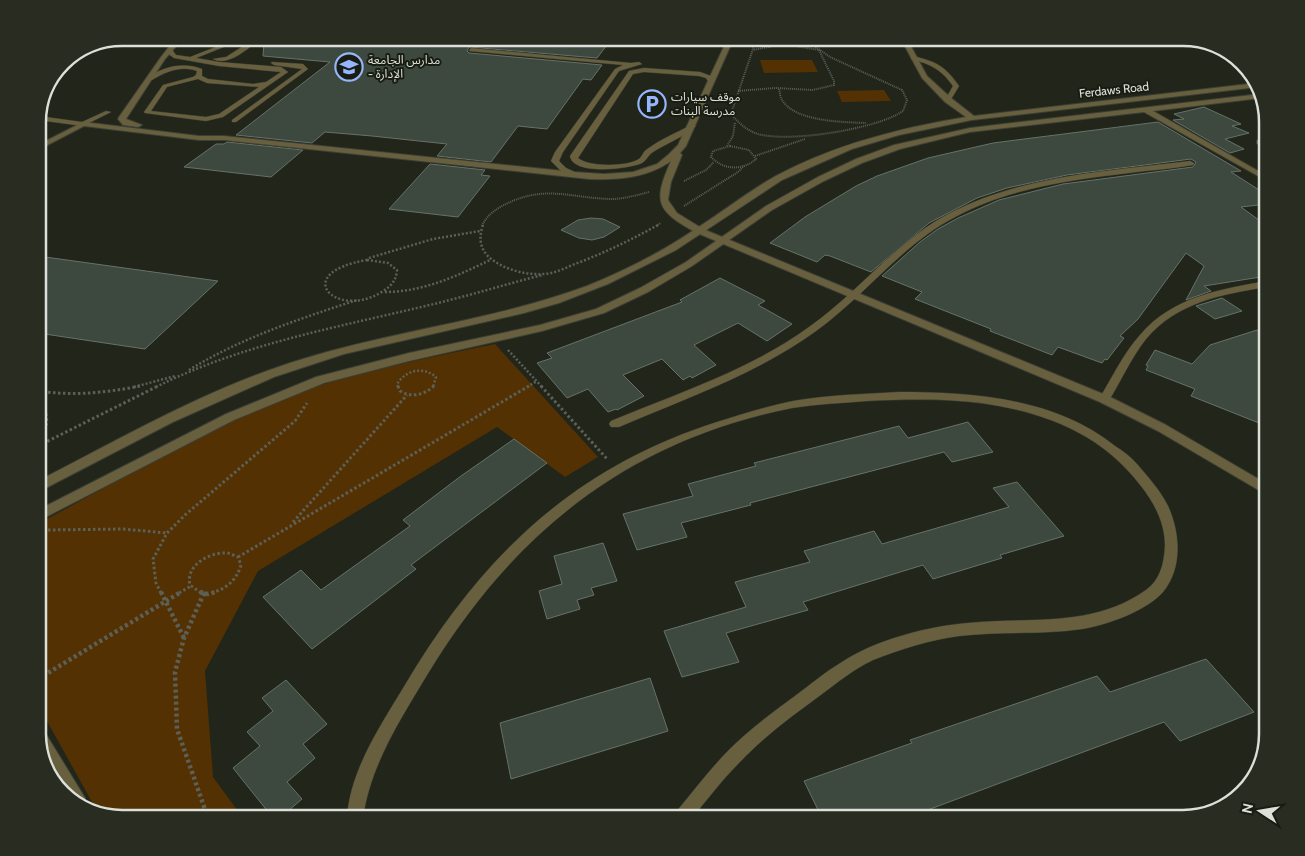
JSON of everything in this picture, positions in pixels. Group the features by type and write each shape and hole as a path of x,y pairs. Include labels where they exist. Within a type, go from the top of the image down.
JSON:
{"street":[{"path":"173,46 124,114 124,121 130,124 204,133 224,138"},
{"path":"727,46 663,190 664,204 672,214 700,231 723,241 1104,399 1162,428 1259,485"},
{"path":"907,46 924,77 948,100 972,118"},
{"name":"Ferdaws Road","path":"46,483 180,414 264,377 304,362 483,321 534,307 628,273 666,253 777,179 839,150 899,132 972,118 1250,86"},
{"path":"46,512 230,417 320,380 408,357 542,328 600,311 652,286 689,264 769,208 821,179 859,161 897,148 970,130 1254,97"},
{"path":"1144,109 1259,174"},
{"path":"46,144 83,124 199,138 224,138 601,177 625,176 652,170 672,158 682,146"},
{"path":"50,757 65,783"}],"lane":[{"path":"173,46 170,53 174,56 299,65 305,69 234,121"},
{"path":"193,58 204,52 225,46"},
{"path":"227,59 247,46"},
{"path":"470,50 631,65 649,64 711,70 713,78 700,74 644,70 631,72 574,156 574,159 580,164 610,167 629,165 642,160 647,152 693,126"},
{"path":"193,58 219,64 285,71 271,83 214,119 147,112 164,86 199,76"},
{"path":"913,58 934,63 944,69 956,86 948,100"},
{"path":"574,175 561,169 555,161 556,158 617,70 631,65"},
{"path":"150,79 166,71 181,67 198,68 201,72 199,76"},
{"path":"199,76 207,81"},
{"path":"193,86 198,82 207,81 258,86 271,83"},
{"path":"46,119 83,124 108,112"},
{"path":"615,424 752,365 815,328 925,229 955,213 998,196 1032,186 1190,163"},
{"path":"1104,399 1143,337 1158,322 1179,308 1206,297 1259,286"},
{"path":"356,810 359,794 382,740 434,650 477,592 531,531 572,497 616,470 669,443 709,428 794,404 883,396 930,395 976,398 1012,404 1056,418 1089,433 1120,455 1144,477 1162,504 1170,536 1171,563 1160,588 1134,606 1103,618 1068,624 977,628 931,633 893,646 848,666 776,718 730,760 689,810"}],"path":[{"path":"727,147 733,136 734,121 731,114 754,46"},
{"path":"752,50 773,46"},
{"path":"796,46 819,50"},
{"path":"755,156 814,137 899,115 903,111 907,100 902,90 845,64 814,46"},
{"path":"738,91 779,88 816,90 830,88 834,85 834,80 819,50"},
{"path":"779,88 782,101 797,112 823,119 872,123"},
{"path":"734,121 768,136 784,138 814,137"},
{"path":"727,147 743,148 755,156 754,162 744,166 730,167 714,162 711,157 713,151 727,147"},
{"path":"544,275 514,271 490,260 481,249 479,242 482,224 490,214 504,204 532,194 613,199 663,190 691,179 706,170 714,162"},
{"path":"46,391 95,394 148,384 285,338 450,300 560,271 629,241 663,222 672,214 738,172 744,166"},
{"path":"357,300 336,298 325,288 325,282 336,269 433,238 480,231"},
{"path":"46,442 210,358 276,327 357,300 369,298 384,292 396,283 399,277 398,271 388,262 362,260"},
{"path":"384,292 397,293 419,287 448,278 490,260"},
{"path":"497,338 616,470"},
{"path":"291,524 407,395 427,392 435,385 436,377 434,374 425,370 407,373 397,384 400,391 407,395"},
{"path":"184,638 156,583 153,559 167,534 186,515 295,421 320,380"},
{"path":"238,557 291,524 537,381"},
{"path":"46,530 123,529 167,534"},
{"path":"221,553 228,553 238,557 241,565 234,580 223,588 204,593 198,592 191,586 190,576 201,561 221,553"},
{"path":"46,674 191,586"},
{"path":"204,593 184,638 175,672 177,729 205,810"}],"shaded area":[{"path":"760,60 812,60 818,72 764,73"},
{"path":"884,90 891,101 842,102 837,91"},
{"path":"495,344 598,457 565,477 497,427 258,571 205,671 213,777 237,810 123,810 93,804 46,719 46,520 210,431 274,401 366,372"}],"building":[{"path":"264,46 606,46 597,58 469,47 467,51 469,53 602,65 591,80 583,79 547,129 518,126 491,162 437,156 447,144 372,136 325,132 312,143 236,135 330,62 263,56"},
{"path":"1204,107 1241,124 1232,126 1249,133 1225,139 1244,149 1230,153 1173,120 1184,119 1174,114"},
{"path":"1158,122 1241,171 1231,172 1259,190 1259,205 1241,207 1259,220 1259,277 1204,286 1211,291 1186,300 1204,266 1186,253 1138,319 1120,336 1124,338 1107,360 1105,359 1102,363 1058,347 1052,355 990,331 991,329 915,299 922,292 882,276 920,242 938,229 999,200 1063,184 1193,167 1196,162 1191,159 1067,175 1007,188 977,198 929,223 871,272 825,255 817,262 770,243 805,217 856,186 877,176 928,158 993,143"},
{"path":"227,142 303,150 271,177 184,167 216,144"},
{"path":"430,164 485,170 481,175 490,176 458,217 389,209"},
{"path":"603,219 620,227 604,237 592,240 579,238 561,230 578,220"},
{"path":"46,257 218,281 145,349 46,334"},
{"path":"720,278 765,301 758,305 792,324 767,341 738,323 694,345 716,365 692,378 690,376 683,380 662,359 623,375 644,396 617,410 608,412 588,389 567,398 537,363 552,358 547,353 682,302 680,300"},
{"path":"1222,298 1242,311 1215,319 1196,306"},
{"path":"1257,330 1259,331 1259,423 1191,396 1195,389 1146,370 1148,366 1146,365 1155,350 1192,364 1210,345"},
{"path":"968,422 993,452 952,462 944,452 750,503 751,505 681,523 687,537 637,550 623,514 693,496 688,484 756,466 754,463 899,426 908,438"},
{"path":"514,439 547,463 411,565 416,569 312,649 263,597 301,570 321,590 410,526 403,520"},
{"path":"1017,482 1064,536 1000,555 1002,558 933,579 923,565 803,602 808,610 726,633 739,662 682,677 664,631 746,607 735,582 810,562 804,551 874,531 882,544 1009,507 993,488"},
{"path":"603,543 617,581 591,588 594,595 577,600 580,609 547,619 539,591 562,584 554,556"},
{"path":"1206,659 1254,712 1180,741 1164,722 928,810 818,810 804,781 912,743 910,740 1097,676 1110,692"},
{"path":"650,678 668,731 511,779 500,723"},
{"path":"286,680 327,724 303,744 315,758 287,782 302,799 289,810 267,810 233,768 260,746 247,732 273,711 262,698"}],"place":[{"name":"مدارس الجامعة - الإدارة","path":"349,67"},
{"name":"موقف سيارات مدرسة البنات","path":"652,104"}]}
